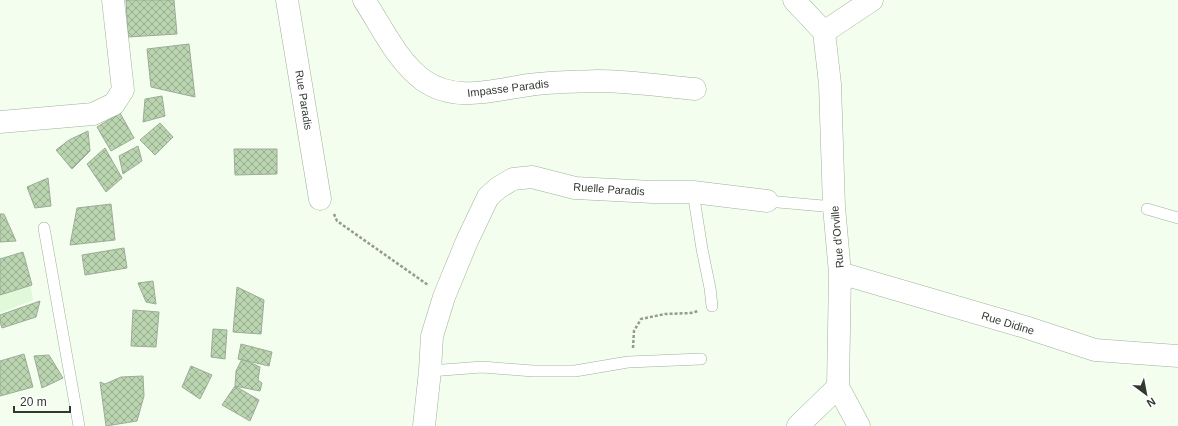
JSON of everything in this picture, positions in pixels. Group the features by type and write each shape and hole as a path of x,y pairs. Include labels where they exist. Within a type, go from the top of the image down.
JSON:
{"street":[{"path":"0,122 93,114 114,104 123,90 113,0"},
{"name":"Rue Paradis","path":"287,0 320,199"},
{"name":"Impasse Paradis","path":"364,0 411,70 424,80 445,90 458,94 480,93 528,85 597,81 695,89"},
{"path":"794,0 824,32 872,0"},
{"name":"Rue d'Orville","path":"824,32 830,84 834,207 840,273 838,387"},
{"name":"Ruelle Paradis","path":"424,426 432,336 444,298 466,241 488,197 498,188 513,179 532,177 575,188 653,192 693,192 767,201"},
{"name":"Rue Didine","path":"840,273 1095,350 1178,356"},
{"path":"798,426 838,387 859,426"}],"lane":[{"path":"693,192 712,306"},
{"name":"Ruelle Paradis","path":"767,201 834,207"},
{"path":"1147,209 1178,218"},
{"path":"44,228 79,426"},
{"path":"430,371 482,367 533,371 575,371 628,362 701,359"}],"path":[{"path":"320,199 332,210 337,221 431,287 444,298"},
{"path":"628,362 632,354 634,331 642,319 665,314 691,313 712,306"}],"shaded area":[{"path":"26,257 33,300 0,313 0,263"}],"building":[{"path":"126,0 174,0 177,34 128,37"},
{"path":"189,44 195,97 151,87 147,49"},
{"path":"162,96 165,116 143,122 145,99"},
{"path":"120,113 134,138 111,151 97,127"},
{"path":"160,123 173,137 155,155 140,140"},
{"path":"88,131 90,151 72,169 56,150 69,140"},
{"path":"138,146 142,161 123,174 119,156"},
{"path":"105,148 122,178 106,192 87,164"},
{"path":"234,149 277,149 277,174 235,175"},
{"path":"48,178 51,206 35,208 27,187"},
{"path":"111,204 115,240 70,245 77,208"},
{"path":"0,214 4,214 16,241 0,242"},
{"path":"124,248 127,268 85,275 82,255"},
{"path":"23,252 32,285 0,295 0,259"},
{"path":"153,281 156,304 146,302 138,283"},
{"path":"237,287 264,300 261,334 233,332"},
{"path":"40,301 36,317 2,328 0,315"},
{"path":"133,310 159,312 156,347 131,346"},
{"path":"213,329 227,330 225,359 211,357"},
{"path":"241,344 272,352 269,366 238,359"},
{"path":"24,354 33,387 0,396 0,361"},
{"path":"49,355 63,378 42,388 34,356"},
{"path":"242,359 260,367 258,380 262,383 260,391 235,386 236,371"},
{"path":"191,366 212,375 200,399 182,387"},
{"path":"143,376 144,396 137,421 106,426 100,382 105,384 121,377"},
{"path":"235,386 259,400 250,421 222,405"}]}
